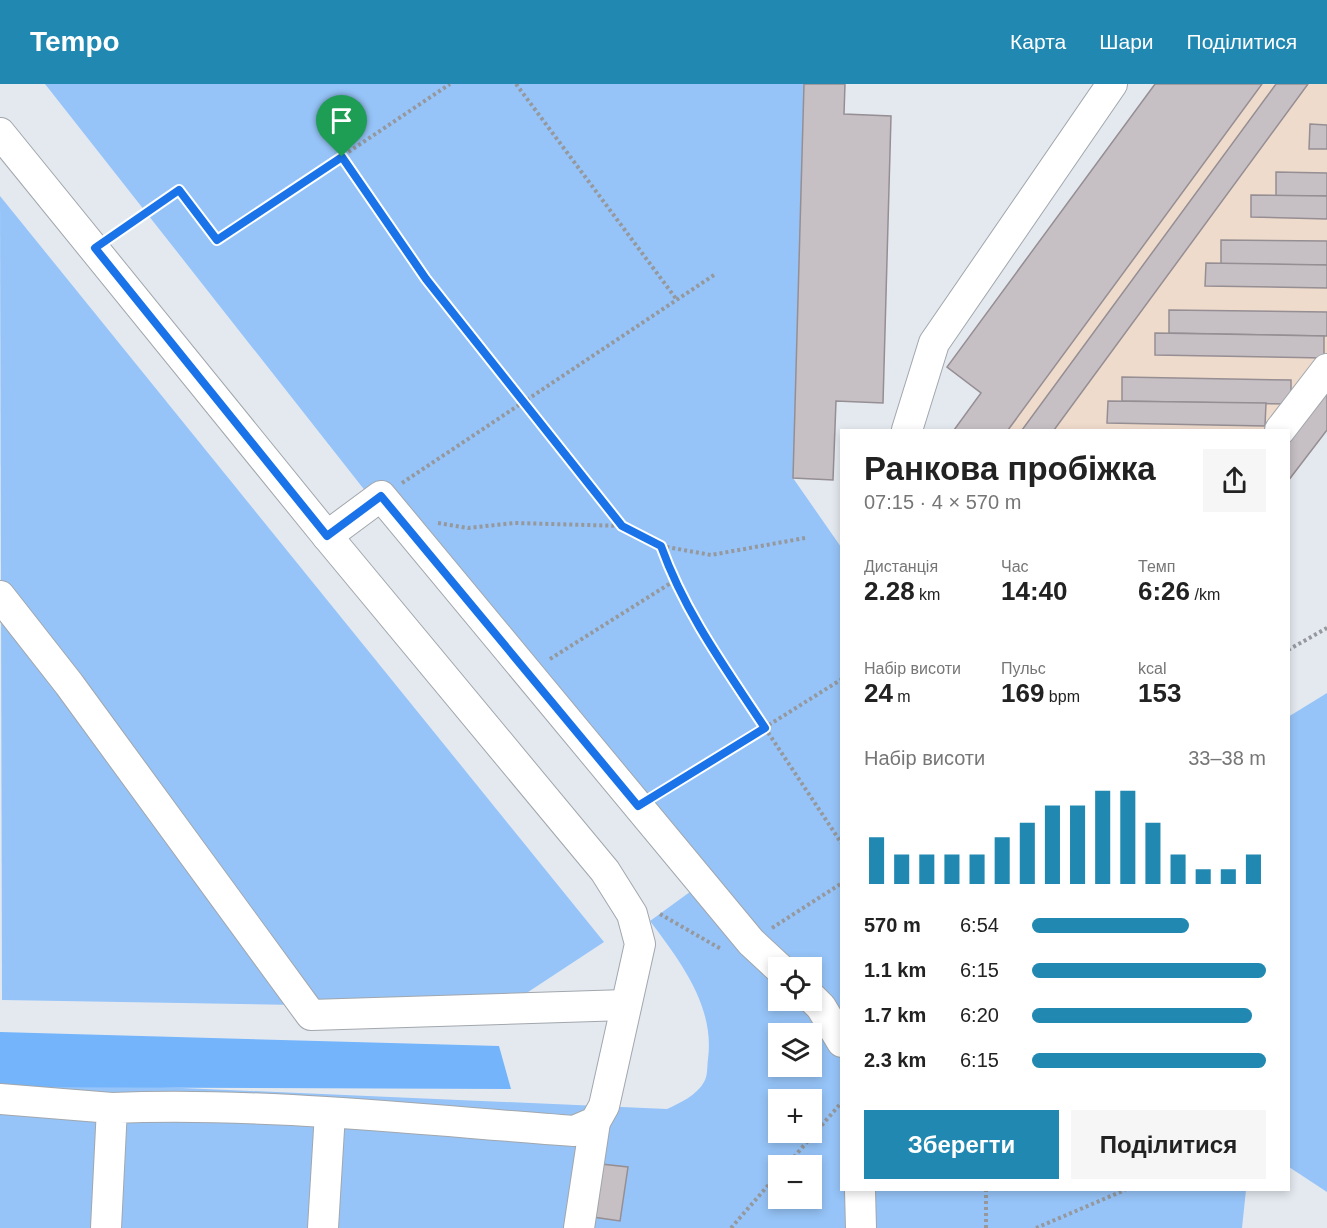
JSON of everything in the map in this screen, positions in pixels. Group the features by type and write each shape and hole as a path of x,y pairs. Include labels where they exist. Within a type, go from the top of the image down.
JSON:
{"lane":[{"path":"907,429 934,343 1112,84"},
{"path":"0,133 327,536 606,871 632,914 640,944 604,1106 595,1122 579,1228"},
{"path":"1281,429 1327,369"},
{"path":"327,536 381,496 638,806 740,947 768,962"},
{"path":"0,596 69,684 311,1016 626,1005"},
{"path":"822,1009 840,1039"},
{"path":"0,1099 112,1108 170,1106 330,1113 574,1131 595,1122"},
{"path":"106,1228 112,1108"},
{"path":"323,1228 330,1113"},
{"path":"860,1191 861,1228"}],"path":[{"path":"95,248 179,190 217,240 450,84"},
{"path":"516,84 677,300"},
{"path":"342,157 426,279 622,526 661,546 711,555 805,538"},
{"path":"381,496 714,275"},
{"path":"427,521 468,528 514,523 622,526"},
{"path":"661,546 674,581 698,627 840,841"},
{"path":"528,674 674,581"},
{"path":"1290,649 1327,628"},
{"path":"638,806 840,680"},
{"path":"658,913 708,943 740,947 840,884"},
{"path":"796,1155 840,1104"},
{"path":"732,1228 768,1186"},
{"path":"986,1191 986,1228"},
{"path":"1036,1228 1123,1191"}],"shaded area":[{"path":"45,84 804,84 793,478 840,546 840,1191 1246,1191 1242,1228 0,1228 0,1080 667,1109 693,1095 704,1082 709,1039 701,1003 693,985 673,952 650,921 694,889 381,511"},
{"path":"1262,84 1327,84 1327,430 1290,480 1290,429 1009,429"},
{"path":"0,196 604,942 516,1000 298,1005 2,1000"},
{"path":"1327,693 1327,1192 1290,1168 1290,716"},
{"path":"0,1032 499,1046 511,1089 0,1087"}],"building":[{"path":"804,84 845,84 844,114 891,116 883,403 836,401 833,480 793,478"},
{"path":"1155,84 1262,84 1009,429 955,429 981,393 947,367"},
{"path":"1276,84 1308,84 1055,429 1023,429"},
{"path":"1310,124 1327,125 1327,149 1309,149"},
{"path":"1276,172 1327,173 1327,196 1276,196"},
{"path":"1251,195 1327,196 1327,219 1251,217"},
{"path":"1221,240 1327,241 1327,265 1221,264"},
{"path":"1206,263 1327,265 1327,288 1205,286"},
{"path":"1169,310 1327,312 1327,336 1169,333"},
{"path":"1155,333 1324,336 1324,358 1155,355"},
{"path":"1122,377 1291,380 1291,404 1122,401"},
{"path":"1327,387 1327,430 1290,478 1290,435"},
{"path":"1108,401 1266,403 1265,426 1107,423"},
{"path":"601,1164 628,1167 620,1221 593,1217"}],"route":[{"path":"342,157 426,279 622,526 661,546 674,581 698,627 765,728 638,806 381,496 327,536 95,248 179,190 217,240 342,157"}]}
